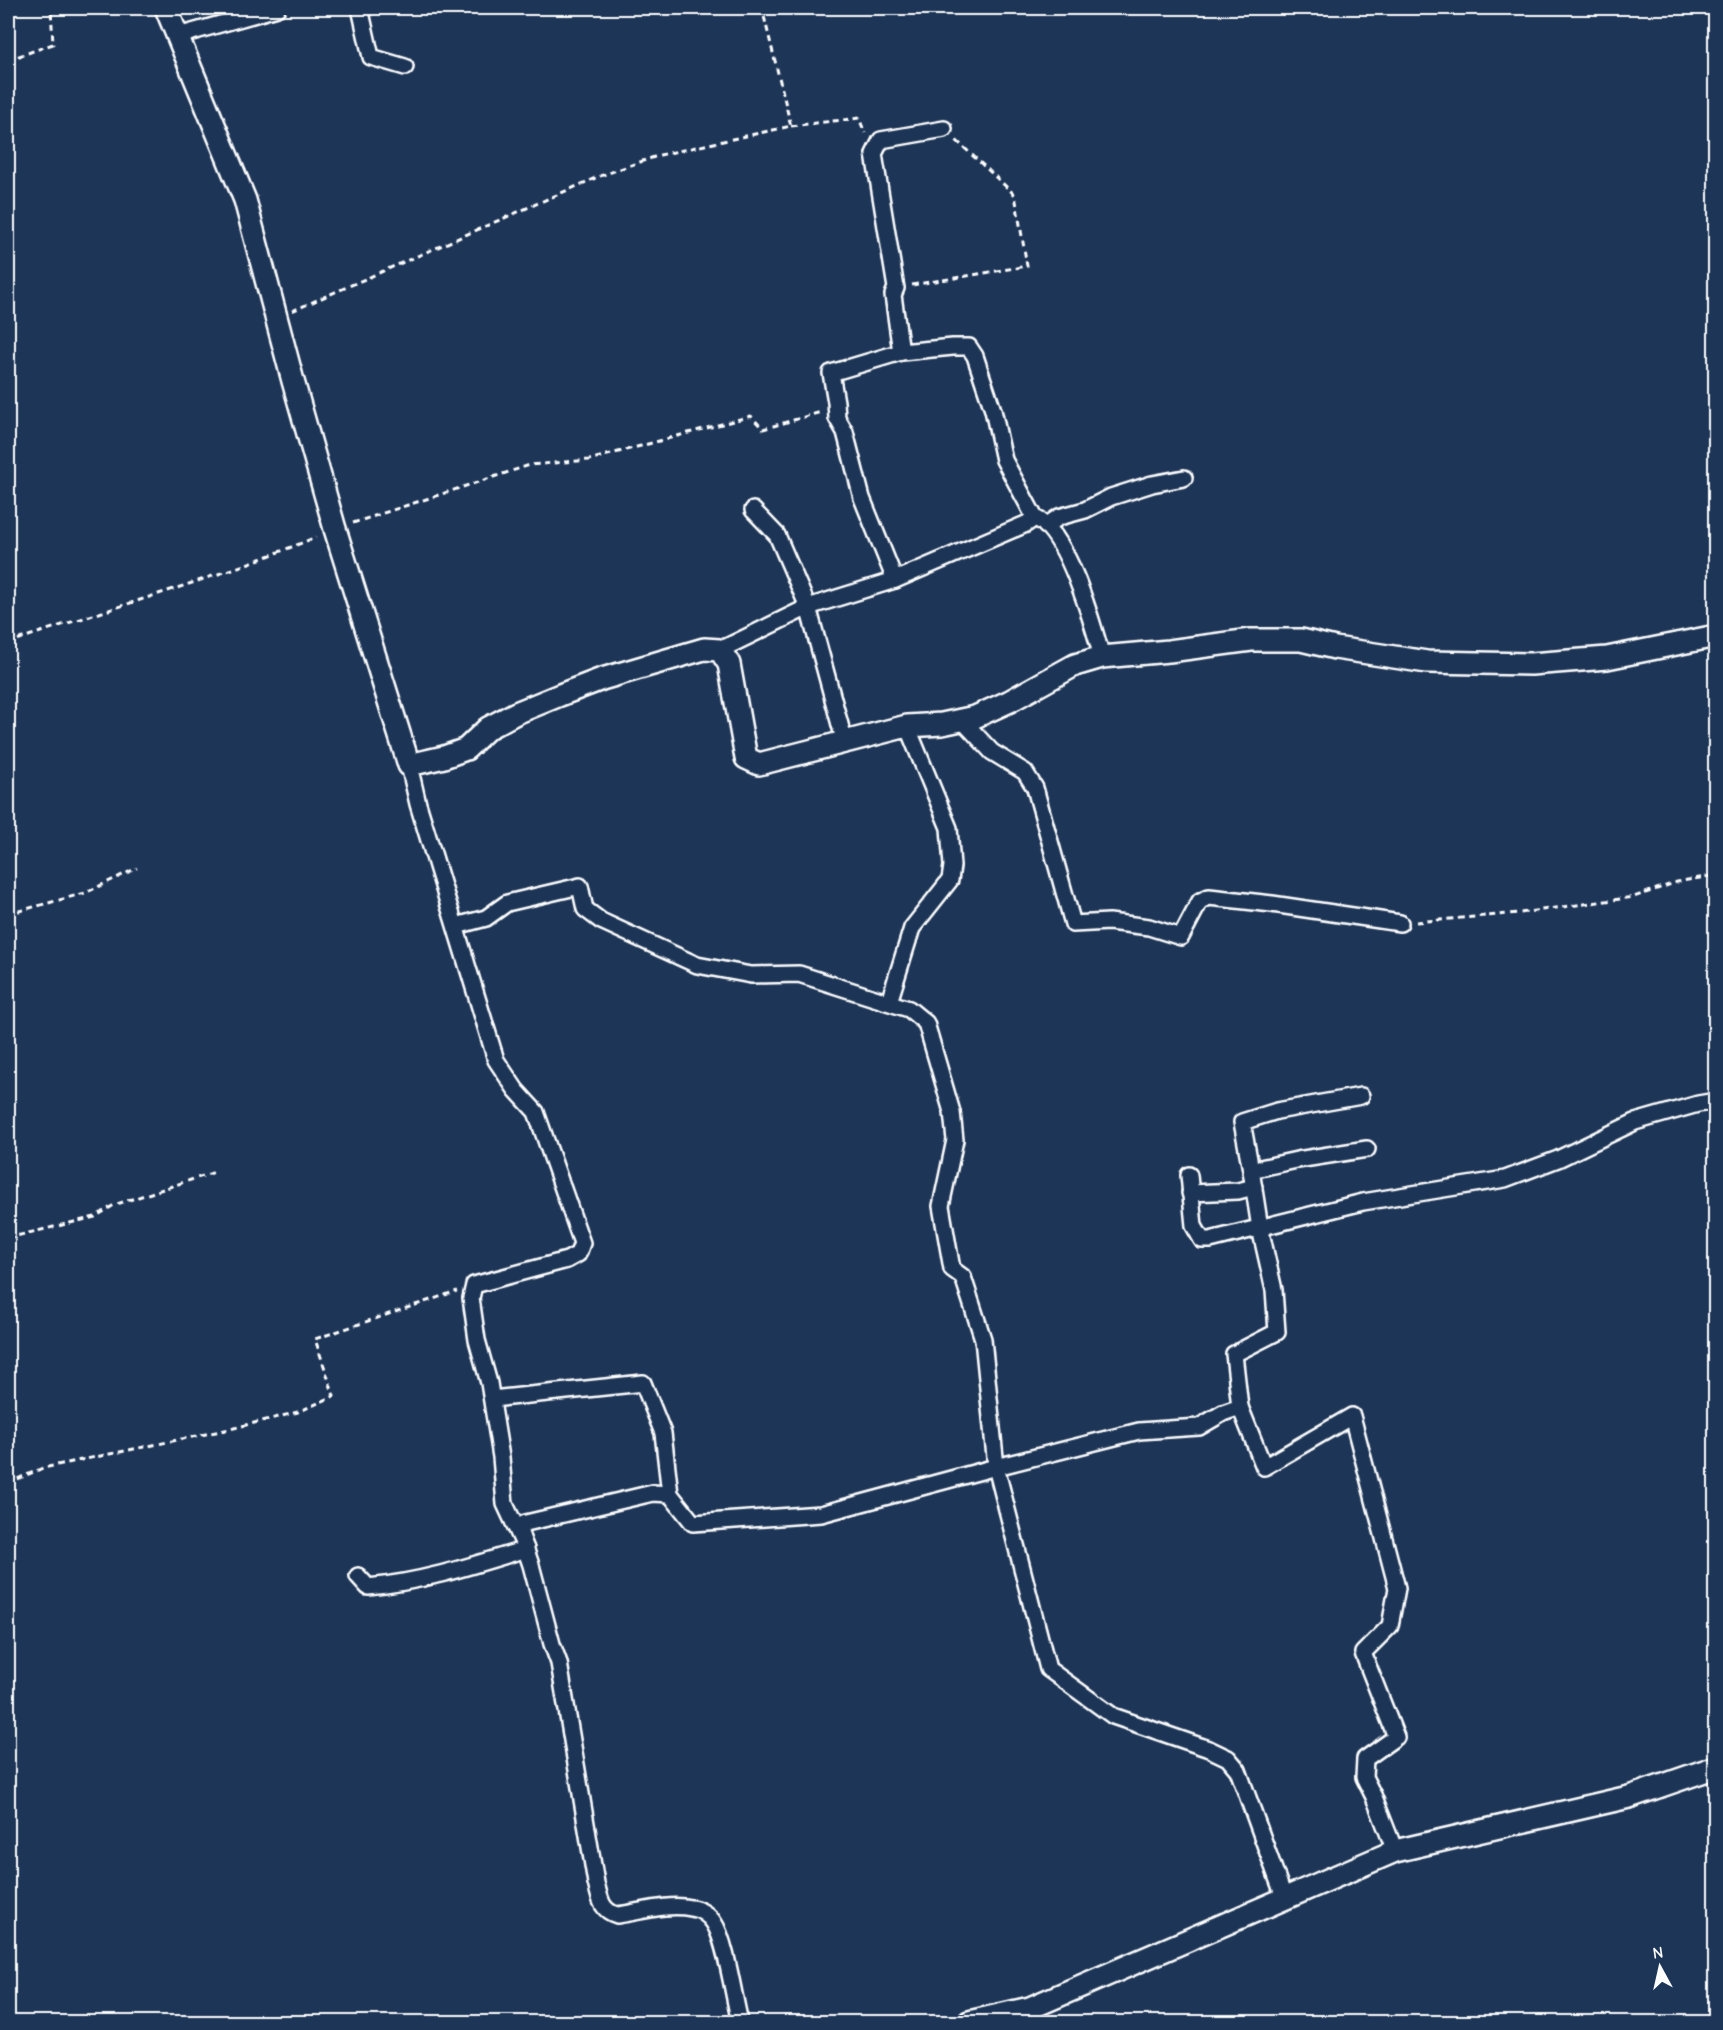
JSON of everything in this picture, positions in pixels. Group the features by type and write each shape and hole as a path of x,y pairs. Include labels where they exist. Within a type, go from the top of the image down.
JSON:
{"street":[{"path":"166,8 245,200 335,529 409,765 418,804 496,1060 516,1090 536,1112 582,1244 578,1254 567,1260 474,1285 471,1298 477,1340 492,1399 501,1457 505,1504 526,1549"},
{"path":"178,36 277,8"},
{"path":"360,8 371,57 405,67"},
{"path":"900,352 893,295 896,288 874,154 881,140 944,129"},
{"path":"895,580 862,498 844,432 837,418 837,402 831,373 900,352 969,347 975,356 993,410 1004,460 1040,522 1066,556 1089,613 1102,657"},
{"path":"409,765 444,757 466,748 488,728 516,713 602,679 704,649 720,651 808,606 895,580 1026,524 1085,510 1111,497 1152,484 1184,478"},
{"path":"753,510 777,535 808,606 845,743"},
{"path":"720,651 729,664 746,758 759,764 907,726 942,724 975,717 1076,665 1102,657 1251,640 1301,640 1335,648 1427,662 1531,664 1607,658 1716,636"},
{"path":"962,720 992,752 1025,772 1035,788 1073,924 1109,922 1149,927 1180,937 1200,902 1209,897 1400,923"},
{"path":"889,1002 912,928 950,880 952,866 949,828 907,726"},
{"path":"456,926 486,918 507,903 580,886 585,909 601,921 697,965 751,975 799,974 909,1009 926,1023 952,1112 955,1140 941,1206 952,1269 963,1278 983,1339 996,1467 1048,1669 1113,1716 1176,1737 1228,1758 1238,1770 1284,1897"},
{"path":"1360,1096 1277,1111 1242,1122 1260,1228 1274,1290 1277,1332 1234,1354 1240,1407 1264,1467 1352,1416 1397,1587 1390,1626 1363,1653 1396,1737 1365,1759 1364,1777 1395,1851"},
{"path":"1189,1175 1194,1226 1202,1239 1210,1240 1363,1202 1505,1179 1558,1159 1635,1122 1716,1101"},
{"path":"1251,1170 1367,1149"},
{"path":"1190,1193 1238,1191 1254,1187"},
{"path":"492,1399 642,1383 663,1433 670,1494 693,1523 821,1514 1139,1431 1199,1427 1223,1413 1240,1407"},
{"path":"670,1494 653,1493 526,1523 518,1527 559,1663 593,1872 601,1904 608,1913 617,1916 673,1906 692,1908 705,1913 714,1922 722,1942 740,2022"},
{"path":"358,1576 368,1587 399,1583 467,1567 526,1549"},
{"path":"969,2022 1030,2008 1395,1851 1629,1797 1716,1767"}],"path":[{"path":"8,60 53,44 51,8"},
{"path":"762,8 791,126"},
{"path":"276,318 600,176 660,155 791,126 859,117 874,154"},
{"path":"896,288 1027,266 1015,195 944,129"},
{"path":"8,643 274,555 335,529 530,465 589,460 751,416 763,429 823,411 837,418"},
{"path":"8,914 85,893 137,868"},
{"path":"1400,923 1520,914 1634,897 1677,882 1716,875"},
{"path":"8,1238 95,1217 114,1205 215,1172"},
{"path":"8,1483 43,1468 298,1412 334,1396 315,1339 474,1285"}]}
